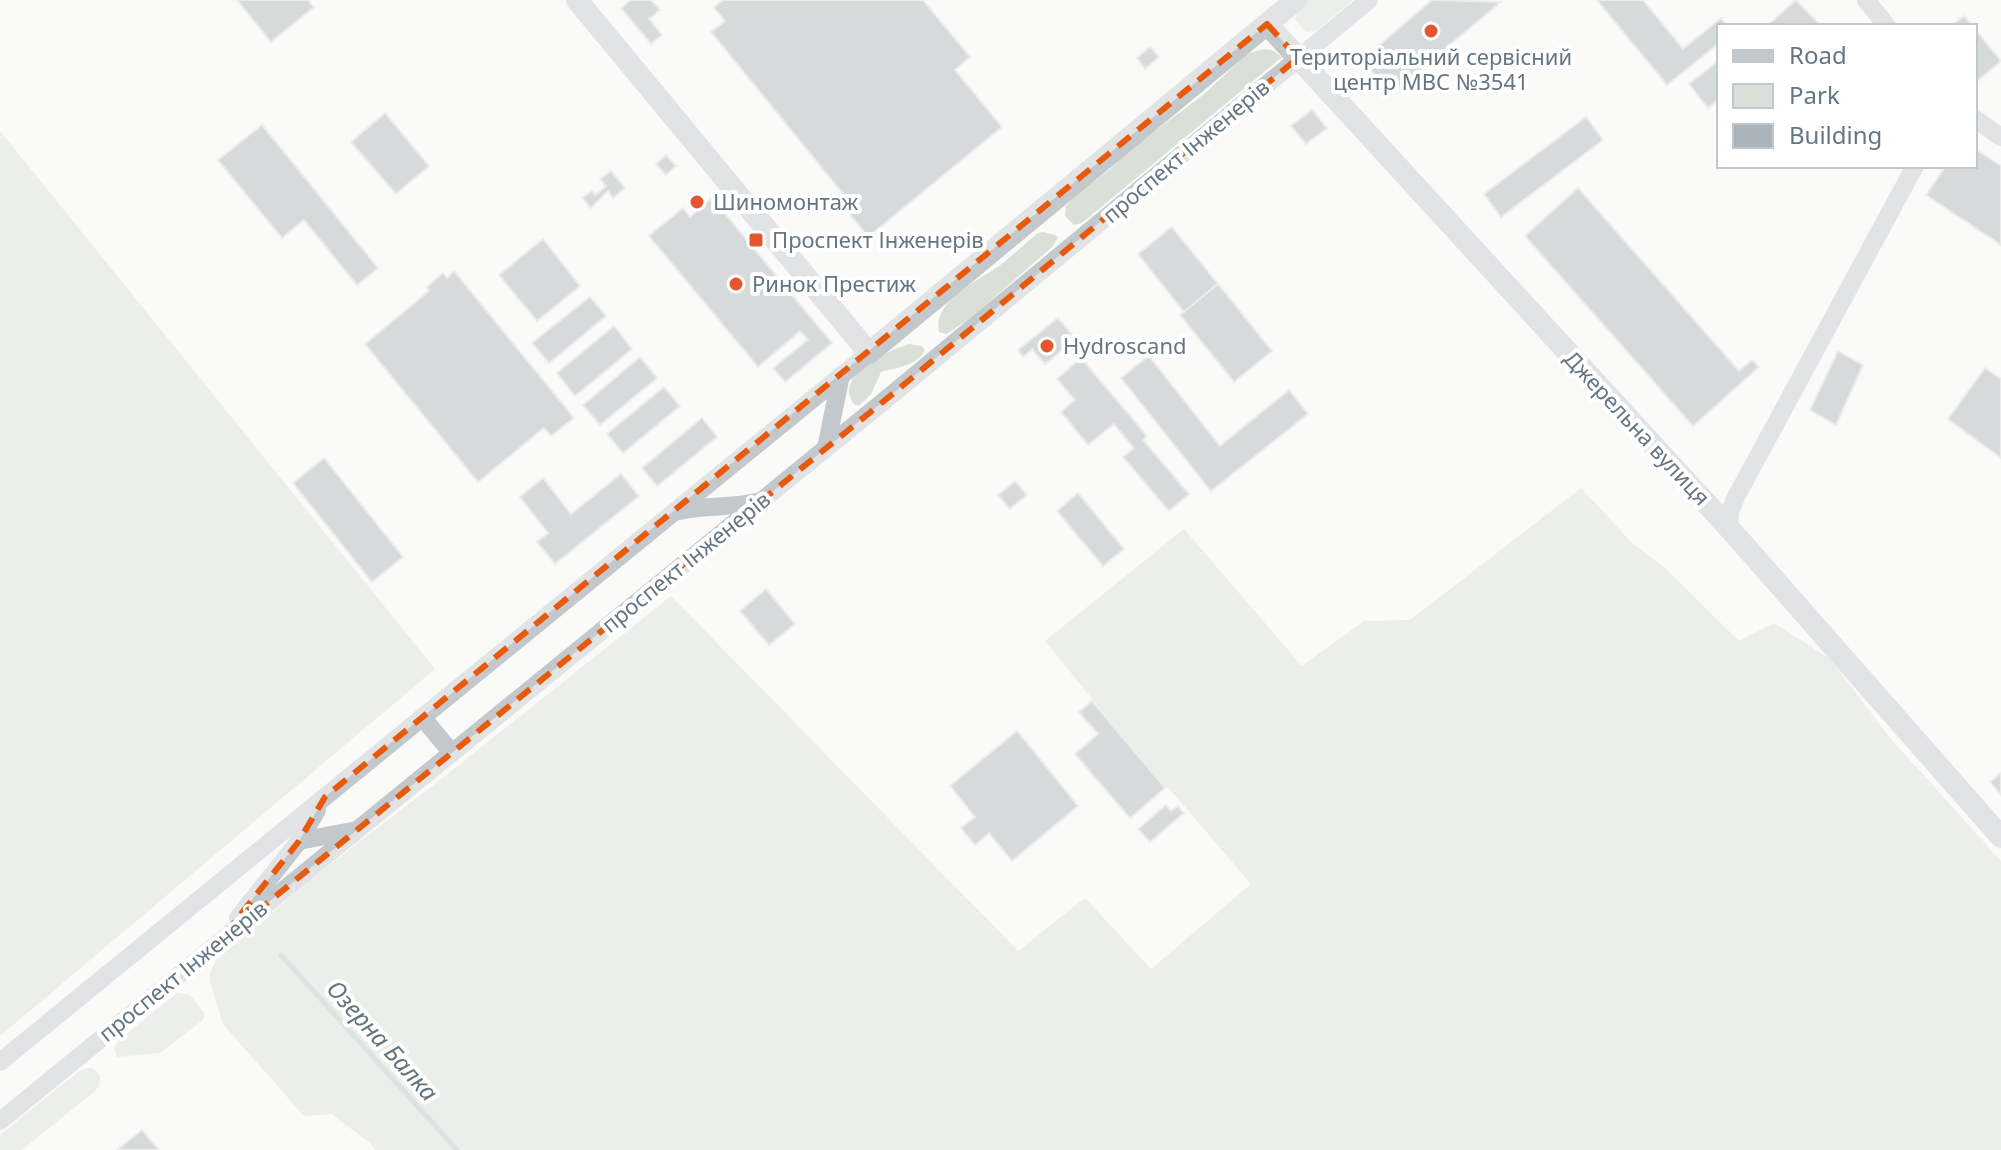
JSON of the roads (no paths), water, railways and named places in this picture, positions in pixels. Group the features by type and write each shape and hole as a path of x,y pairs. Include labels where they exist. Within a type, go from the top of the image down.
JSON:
{"street":[{"path":"0,1062 869,353 577,0"},
{"name":"проспект Інженерів","path":"869,353 1296,0"},
{"name":"проспект Інженерів","path":"0,1121 826,448 1369,0"},
{"path":"1866,0 1885,24"},
{"name":"Джерельна вулиця","path":"1267,24 1729,528 2001,837"},
{"path":"1977,120 2001,137"},
{"path":"1729,528 1730,512 1736,497 1914,168"},
{"path":"826,448 841,375"},
{"path":"673,513 698,507 736,507 761,501"},
{"path":"422,717 452,753"},
{"path":"217,944 299,841 325,797"},
{"path":"299,841 359,829"}],"waterway":[{"name":"Озерна Балка","path":"281,955 457,1150"}],"place":[{"name":"Територіальний сервісний центр МВС №3541","path":"1431,31"},
{"name":"Шиномонтаж","path":"697,202"},
{"name":"Проспект Інженерів","path":"756,240"},
{"name":"Ринок Престиж","path":"736,284"},
{"name":"Hydroscand","path":"1047,346"}]}
